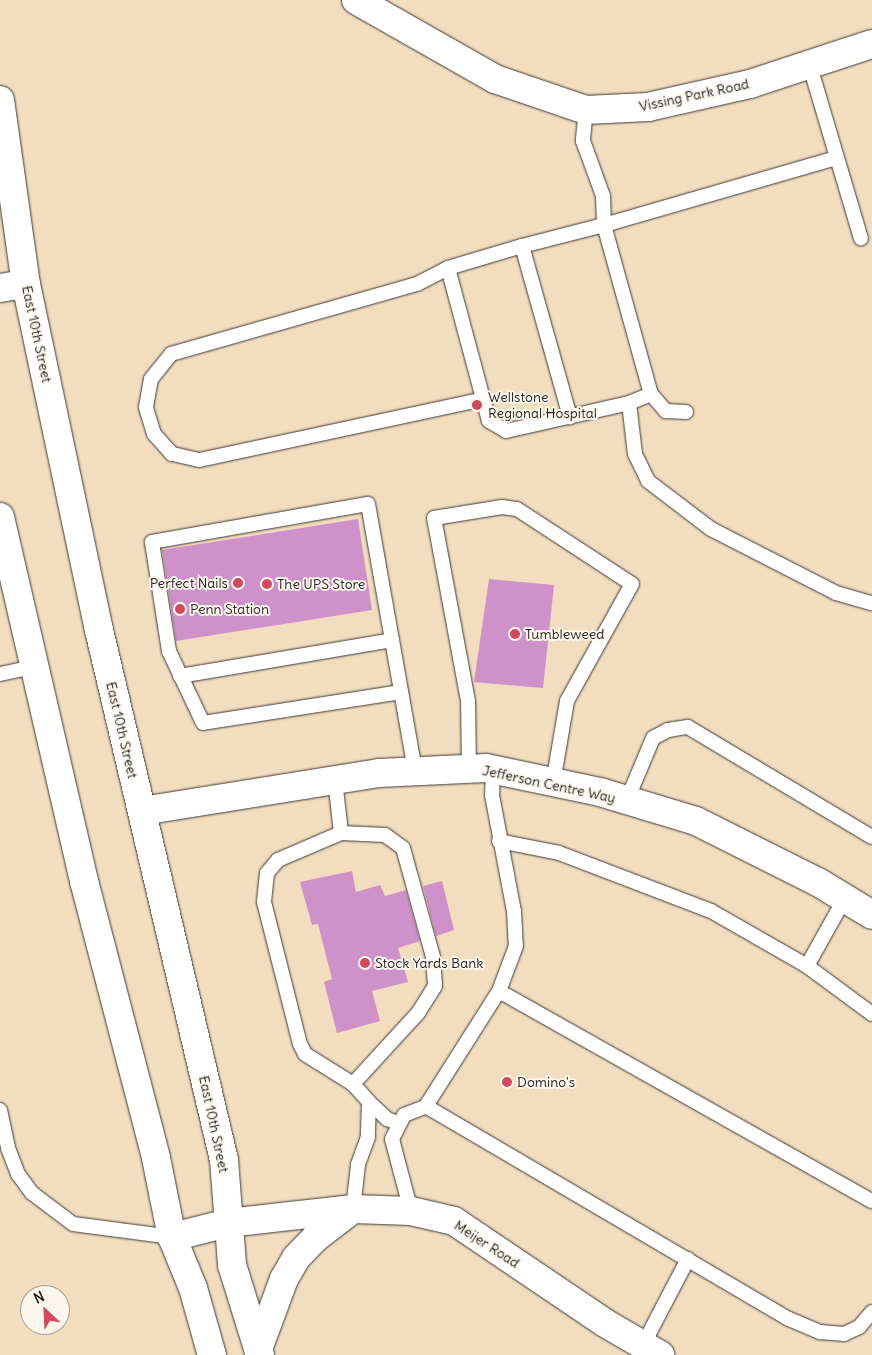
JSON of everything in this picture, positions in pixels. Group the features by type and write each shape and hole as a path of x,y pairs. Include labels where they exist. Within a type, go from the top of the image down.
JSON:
{"main road":[{"name":"Vissing Park Road","path":"356,0 495,79 586,110 648,106 750,84 872,44"},
{"name":"East 10th Street","path":"0,100 13,286 99,630 224,1160 232,1265 259,1352"},
{"path":"0,517 84,881 156,1158 172,1237 193,1288 212,1355"},
{"name":"Jefferson Centre Way","path":"142,811 335,780 415,771 481,769 627,800 696,821 845,898 872,915"},
{"path":"259,1352 284,1279 296,1258 315,1238 353,1209"},
{"name":"Meijer Road","path":"172,1237 228,1223 353,1209 411,1210 454,1221 605,1323 652,1350"}],"lane":[{"path":"810,63 836,158 861,238"},
{"path":"586,110 583,141 602,196 604,225 651,394 666,411 686,412"},
{"path":"484,399 199,460 172,454 154,434 146,407 151,380 171,354 417,284 448,268 522,246 604,225 836,158"},
{"path":"522,246 570,417"},
{"path":"448,268 489,421 506,430 629,403 651,394"},
{"path":"629,403 635,454 648,482 711,529 836,593 872,603"},
{"path":"401,692 203,723 169,651 152,542 368,504 415,771"},
{"path":"411,1210 392,1139 398,1123 404,1115 427,1106 499,991 516,946 514,911 499,841 492,795 481,769 434,518 502,506 517,508 632,584 567,701 553,783"},
{"path":"180,676 392,640"},
{"path":"0,674 34,667"},
{"path":"627,800 653,738 668,730 688,727 872,837"},
{"path":"335,780 341,833"},
{"path":"353,1084 418,1014 435,986 433,957 403,848 385,835 341,833 278,860 267,873 264,902 300,1044 305,1054 353,1084 387,1119 398,1123"},
{"path":"499,841 559,853 711,911 807,966 872,1014"},
{"path":"807,966 845,898"},
{"path":"499,991 872,1201"},
{"path":"353,1209 358,1165 368,1137 369,1102"},
{"path":"427,1106 789,1318 820,1332 844,1334 859,1327 872,1312"},
{"path":"0,1110 11,1157 18,1174 32,1193 73,1224 172,1237"},
{"path":"652,1350 688,1260"}],"building":[{"path":"358,519 372,610 176,641 162,550"},
{"name":"Tumbleweed","path":"489,579 554,585 543,688 474,682"},
{"name":"Stock Yards Bank","path":"352,871 356,892 380,885 385,896 406,890 420,941 398,948 408,982 372,991 380,1021 337,1033 324,982 332,979 318,924 312,925 300,882"},
{"path":"442,881 454,930 436,936 423,886"}],"place":[{"name":"Wellstone Regional Hospital","path":"477,405"},
{"name":"Perfect Nails","path":"238,583"},
{"name":"The UPS Store","path":"267,584"},
{"name":"Penn Station","path":"180,609"},
{"name":"Tumbleweed","path":"515,634"},
{"name":"Stock Yards Bank","path":"365,963"},
{"name":"Domino's","path":"507,1082"}]}
